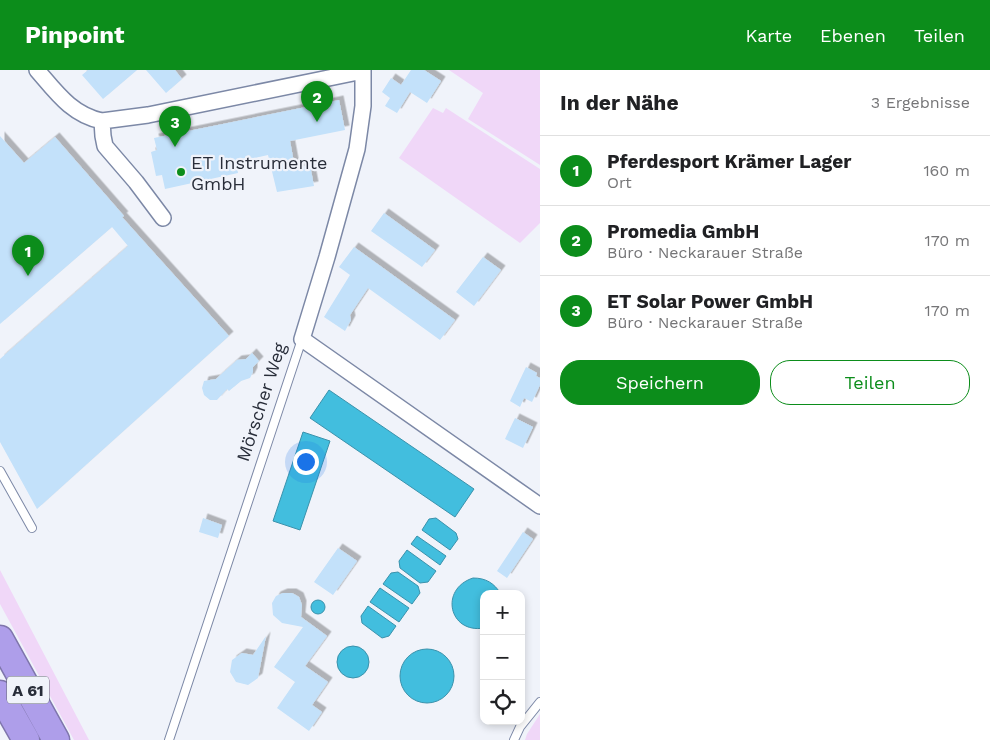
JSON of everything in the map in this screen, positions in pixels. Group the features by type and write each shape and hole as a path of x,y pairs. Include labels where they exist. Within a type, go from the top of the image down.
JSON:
{"highway":[{"name":"A 61","path":"0,639 56,740"},
{"name":"A 61","path":"0,694 26,740"}],"street":[{"path":"37,70 65,102 77,112 102,121 148,116 363,71"},
{"name":"Mörscher Weg","path":"302,339 327,257 356,149 363,106 363,71"},
{"path":"102,121 105,146 136,182 163,218"},
{"path":"302,339 540,506"}],"lane":[{"name":"Mörscher Weg","path":"169,740 302,339"},
{"path":"0,471 32,528"},
{"path":"514,740 520,727 540,702"}],"shaded area":[{"path":"449,70 540,70 540,165 468,119 483,93"},
{"path":"433,108 443,113 446,108 540,169 540,223 520,243 399,158"},
{"path":"0,570 89,740 74,740 0,604"},
{"path":"540,714 540,740 525,740 527,734"}],"water":[{"path":"329,390 474,489 455,517 310,418"},
{"path":"303,432 330,441 300,530 273,521"},
{"path":"436,518 456,533 458,539 450,550 422,530 429,519"},
{"path":"417,536 446,556 440,565 411,544"},
{"path":"407,550 436,571 428,582 420,583 400,568 399,561"},
{"path":"398,572 418,586 420,593 412,604 383,584 391,573"},
{"path":"473,578 482,579 498,590 480,590 480,628 472,628 456,618 452,600 455,591 462,584"},
{"path":"380,588 409,608 399,622 370,602"},
{"path":"315,600 321,600 325,607 321,614 315,614 311,610 311,604"},
{"path":"368,606 396,626 389,636 382,638 362,623 361,616"},
{"path":"353,646 359,647 364,651 368,656 368,668 364,673 359,677 353,678 347,677 342,673 338,668 337,662 338,656 342,651 347,647"},
{"path":"427,649 437,651 446,657 452,666 454,676 452,686 446,695 437,701 427,703 417,701 408,695 402,686 400,676 402,666 408,657 417,651"}],"building":[{"path":"88,70 137,70 103,99 82,75"},
{"path":"146,70 175,70 182,79 166,93"},
{"path":"411,70 424,70 441,81 427,103 410,92 397,113 385,106 390,98 382,92 391,78 401,85"},
{"path":"319,100 320,104 339,100 345,130 290,141 295,168 310,165 314,186 277,192 268,155 236,162 238,173 165,189 162,175 156,176 151,152 157,150 154,138 306,107 303,104"},
{"path":"0,136 24,163 55,137 124,216 122,217 229,336 37,509 0,442 0,359 128,246 112,227 0,324"},
{"path":"384,213 435,250 422,267 371,231"},
{"path":"354,247 455,320 440,340 368,288 350,315 351,320 345,331 324,317 350,275 339,267"},
{"path":"483,257 501,270 474,306 456,292"},
{"path":"252,353 259,361 253,367 250,378 241,381 229,391 227,389 217,400 210,400 204,395 202,388 204,381 216,379 237,360 246,359"},
{"path":"526,367 537,373 536,376 540,378 540,385 532,402 524,398 520,407 510,401"},
{"path":"515,418 533,427 523,448 505,439"},
{"path":"203,518 222,525 218,538 199,532"},
{"path":"523,532 533,539 507,578 497,571"},
{"path":"338,548 357,561 333,595 314,582"},
{"path":"283,593 292,593 299,597 302,605 301,617 327,636 305,666 328,682 312,705 322,712 309,731 277,708 295,682 274,667 303,627 282,623 273,615 272,603 276,596"},
{"path":"266,636 258,678 248,685 236,682 230,672 232,660 242,653 253,655"}],"place":[{"name":"Promedia GmbH","path":"317,122"},
{"name":"ET Solar Power GmbH","path":"175,147"},
{"name":"ET Instrumente GmbH","path":"181,172"},
{"name":"Pferdesport Krämer Lager","path":"28,276"}]}
